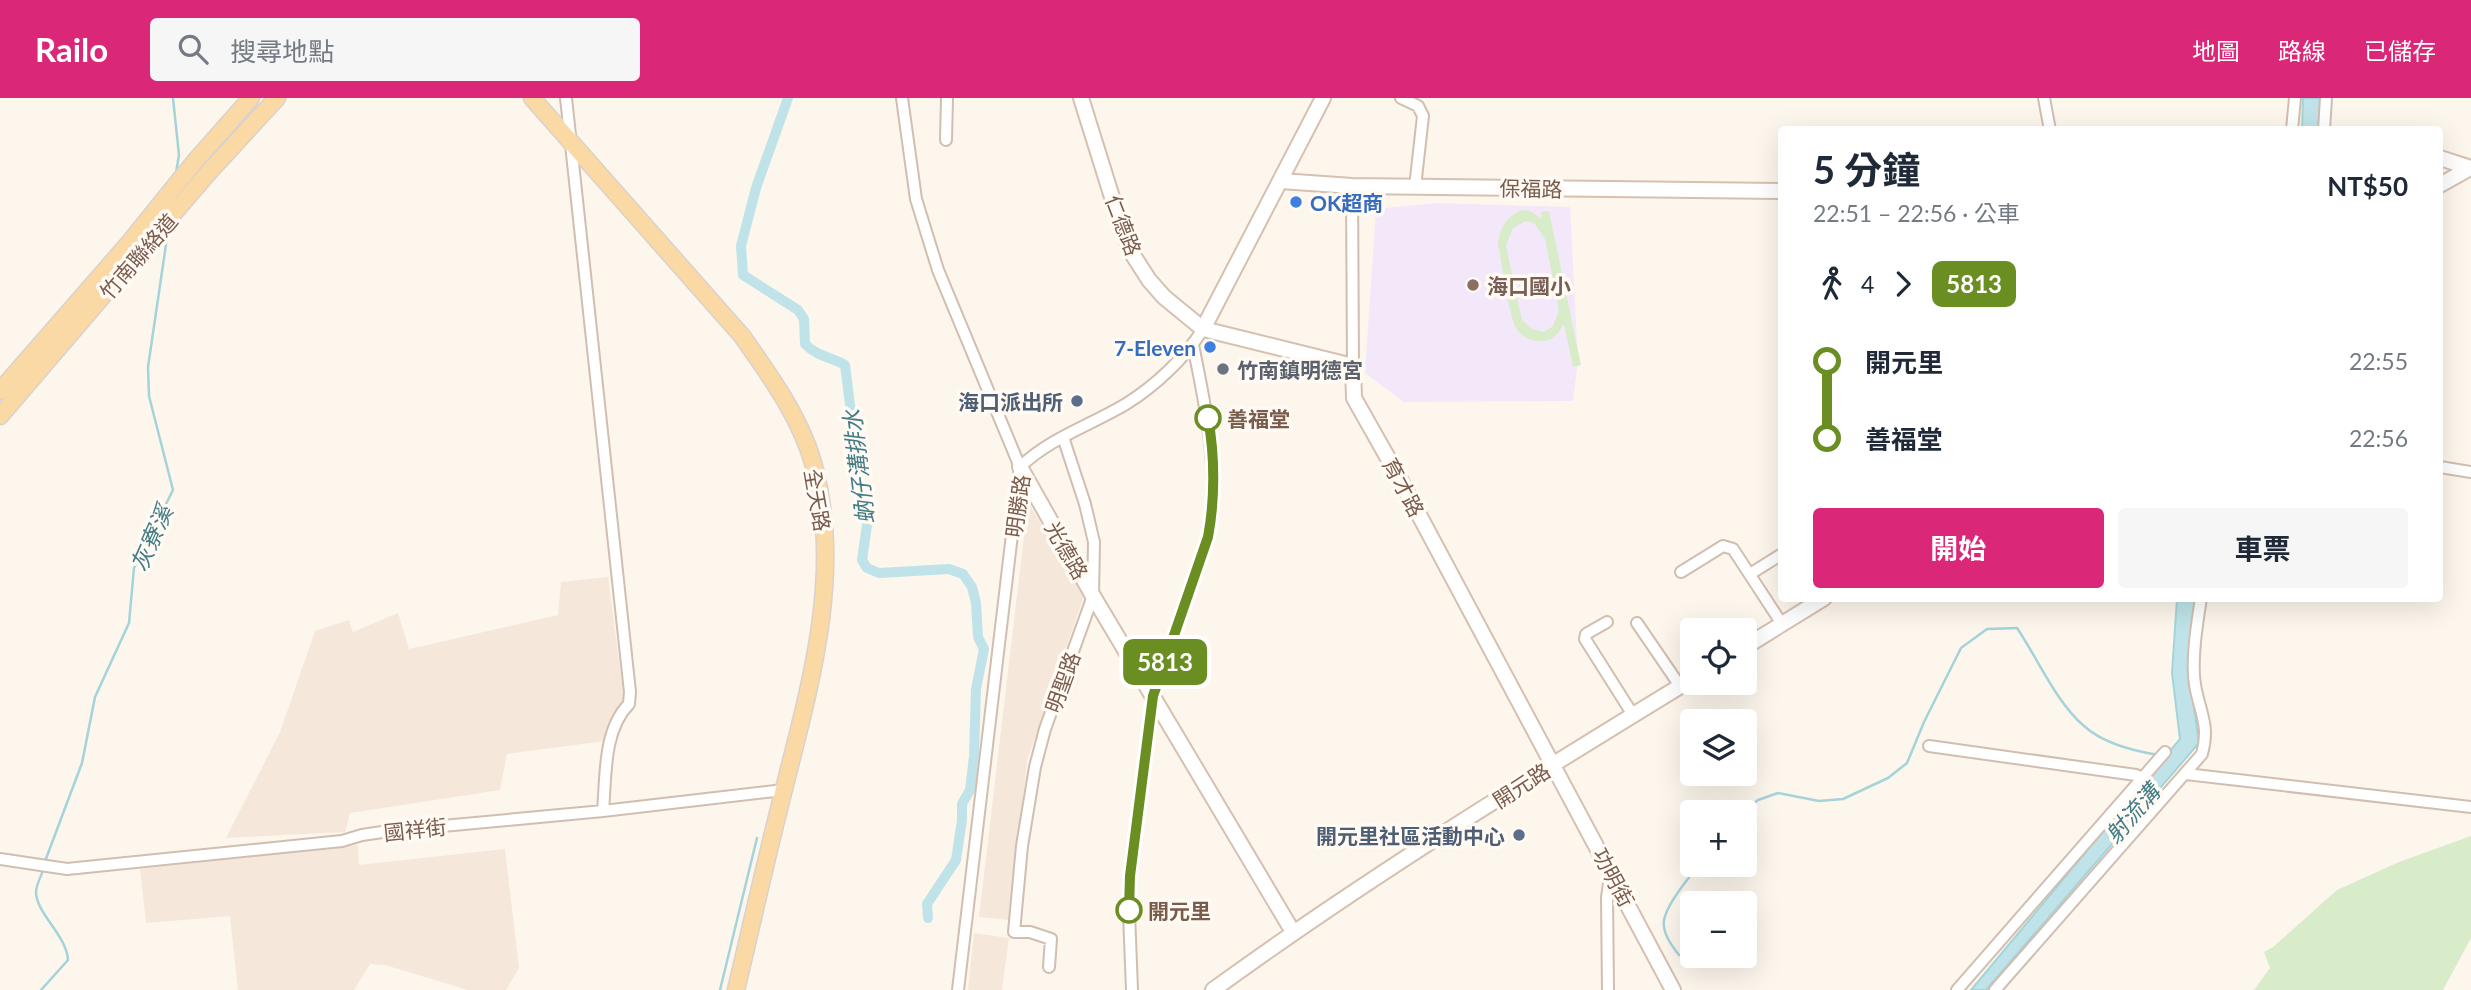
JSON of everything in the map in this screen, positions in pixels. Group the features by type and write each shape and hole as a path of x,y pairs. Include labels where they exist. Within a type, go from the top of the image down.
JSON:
{"main road":[{"name":"竹南聯絡道","path":"0,416 134,249 196,160 251,98"},
{"name":"竹南聯絡道","path":"0,391 277,98"},
{"name":"全天路","path":"532,98 742,336 770,375 800,428 815,468 824,512 825,588 804,714 783,790 736,990"}],"street":[{"path":"566,98 629,692 629,704 622,711 609,747 603,811"},
{"name":"光德路","path":"902,98 916,199 938,270 1020,467 1093,596 1293,932"},
{"path":"946,140 947,98"},
{"name":"仁德路","path":"1080,98 1133,255 1164,297 1203,329"},
{"name":"明勝路","path":"958,990 1020,467 1063,437 1127,403 1193,345 1323,98"},
{"path":"1401,98 1418,106 1423,117 1415,187"},
{"path":"2044,98 2049,126"},
{"path":"2292,126 2295,98"},
{"path":"2324,126 2326,98"},
{"path":"2443,159 2471,168"},
{"path":"2443,183 2471,168"},
{"name":"保福路","path":"1281,181 1352,186 1778,191"},
{"name":"育才路","path":"1352,186 1354,398 1553,764"},
{"path":"1203,329 1353,366"},
{"path":"1132,990 1130,876 1153,696 1208,537 1212,517 1209,425 1193,345"},
{"name":"明聖路","path":"1049,967 1051,939 1030,932 1014,932 1022,846 1035,766 1045,729 1093,596 1094,542 1085,504 1063,437"},
{"path":"2443,467 2471,472"},
{"path":"1681,572 1723,546 1733,549 1783,624"},
{"path":"1750,574 1778,556"},
{"path":"1757,640 1818,602"},
{"path":"1995,990 2202,754 2206,724 2195,685 2194,670 2201,602"},
{"path":"1607,622 1586,634 1585,639 1633,715"},
{"path":"1637,623 1680,676"},
{"name":"開元路","path":"1213,990 1293,932 1553,764 1680,687"},
{"path":"1929,746 2136,775 2147,774"},
{"path":"1957,990 2165,752"},
{"name":"功明街","path":"1553,764 1673,990"},
{"path":"2186,774 2471,807"},
{"name":"國祥街","path":"0,859 67,869 342,841 389,831 603,811 783,790"},
{"path":"1608,990 1607,897 1611,871"}],"shaded area":[{"name":"海口國小","path":"1435,203 1570,207 1578,361 1573,401 1404,402 1365,373 1376,209"},
{"path":"1028,502 1084,596 1027,761 1009,920 979,917"},
{"path":"608,577 624,698 605,741 507,754 500,790 350,813 345,832 226,838 280,732 315,631 349,620 353,632 398,613 409,649 558,615 561,582"},
{"path":"358,845 359,865 505,849 519,968 506,990 468,990 385,965 370,964 354,990 238,990 230,916 146,923 140,869"},
{"path":"974,933 1009,938 1002,990 968,990"}],"green space":[{"path":"1522,210 1530,211 1542,219 1541,212 1549,211 1581,365 1573,367 1564,324 1551,339 1539,341 1523,336 1513,322 1498,243 1505,223 1512,215","holes":["1526,221 1534,223 1545,239 1559,310 1553,326 1544,332 1532,329 1522,320 1506,246 1513,228"]},
{"path":"2471,836 2471,938 2443,990 2254,990 2270,968 2264,952 2337,890 2399,862"}],"water":[{"path":"2303,98 2320,98 2319,126 2302,126"},
{"name":"射流溝","path":"2177,602 2198,602 2190,679 2199,743 1986,990 1971,990 2180,739 2172,673"}],"waterway":[{"name":"灰寮溪","path":"173,98 179,155 176,173"},
{"name":"蚋仔溝排水","path":"788,98 756,188 741,246 743,275 798,310 804,319 805,344 819,354 845,365 867,525 862,560 867,568 879,573 949,569 963,574 972,587 978,637 984,649 976,689 970,790 962,804 956,860 927,904 928,918"},
{"name":"灰寮溪","path":"44,864 82,763 95,697 129,623 134,568 173,490 149,396 148,367 168,231"},
{"path":"1757,801 1778,793 1819,801 1843,799 1888,778 1907,763 1961,648 1987,629 2017,628 2065,705 2092,732 2119,746 2159,755"},
{"path":"720,990 757,838"},
{"name":"灰寮溪","path":"41,990 68,960 63,942 37,900 36,889 43,870"},
{"path":"1679,955 1666,934 1664,920 1674,899 1690,877"}],"bus line":[{"name":"5813","path":"1129,910 1130,876 1153,696 1208,537 1212,517 1208,418"}],"place":[{"name":"OK超商","path":"1296,202"},
{"name":"海口國小","path":"1473,285"},
{"name":"7-Eleven","path":"1210,347"},
{"name":"竹南鎮明德宮","path":"1223,369"},
{"name":"海口派出所","path":"1077,401"},
{"name":"善福堂","path":"1208,418"},
{"name":"開元里社區活動中心","path":"1519,835"},
{"name":"開元里","path":"1129,910"}]}
